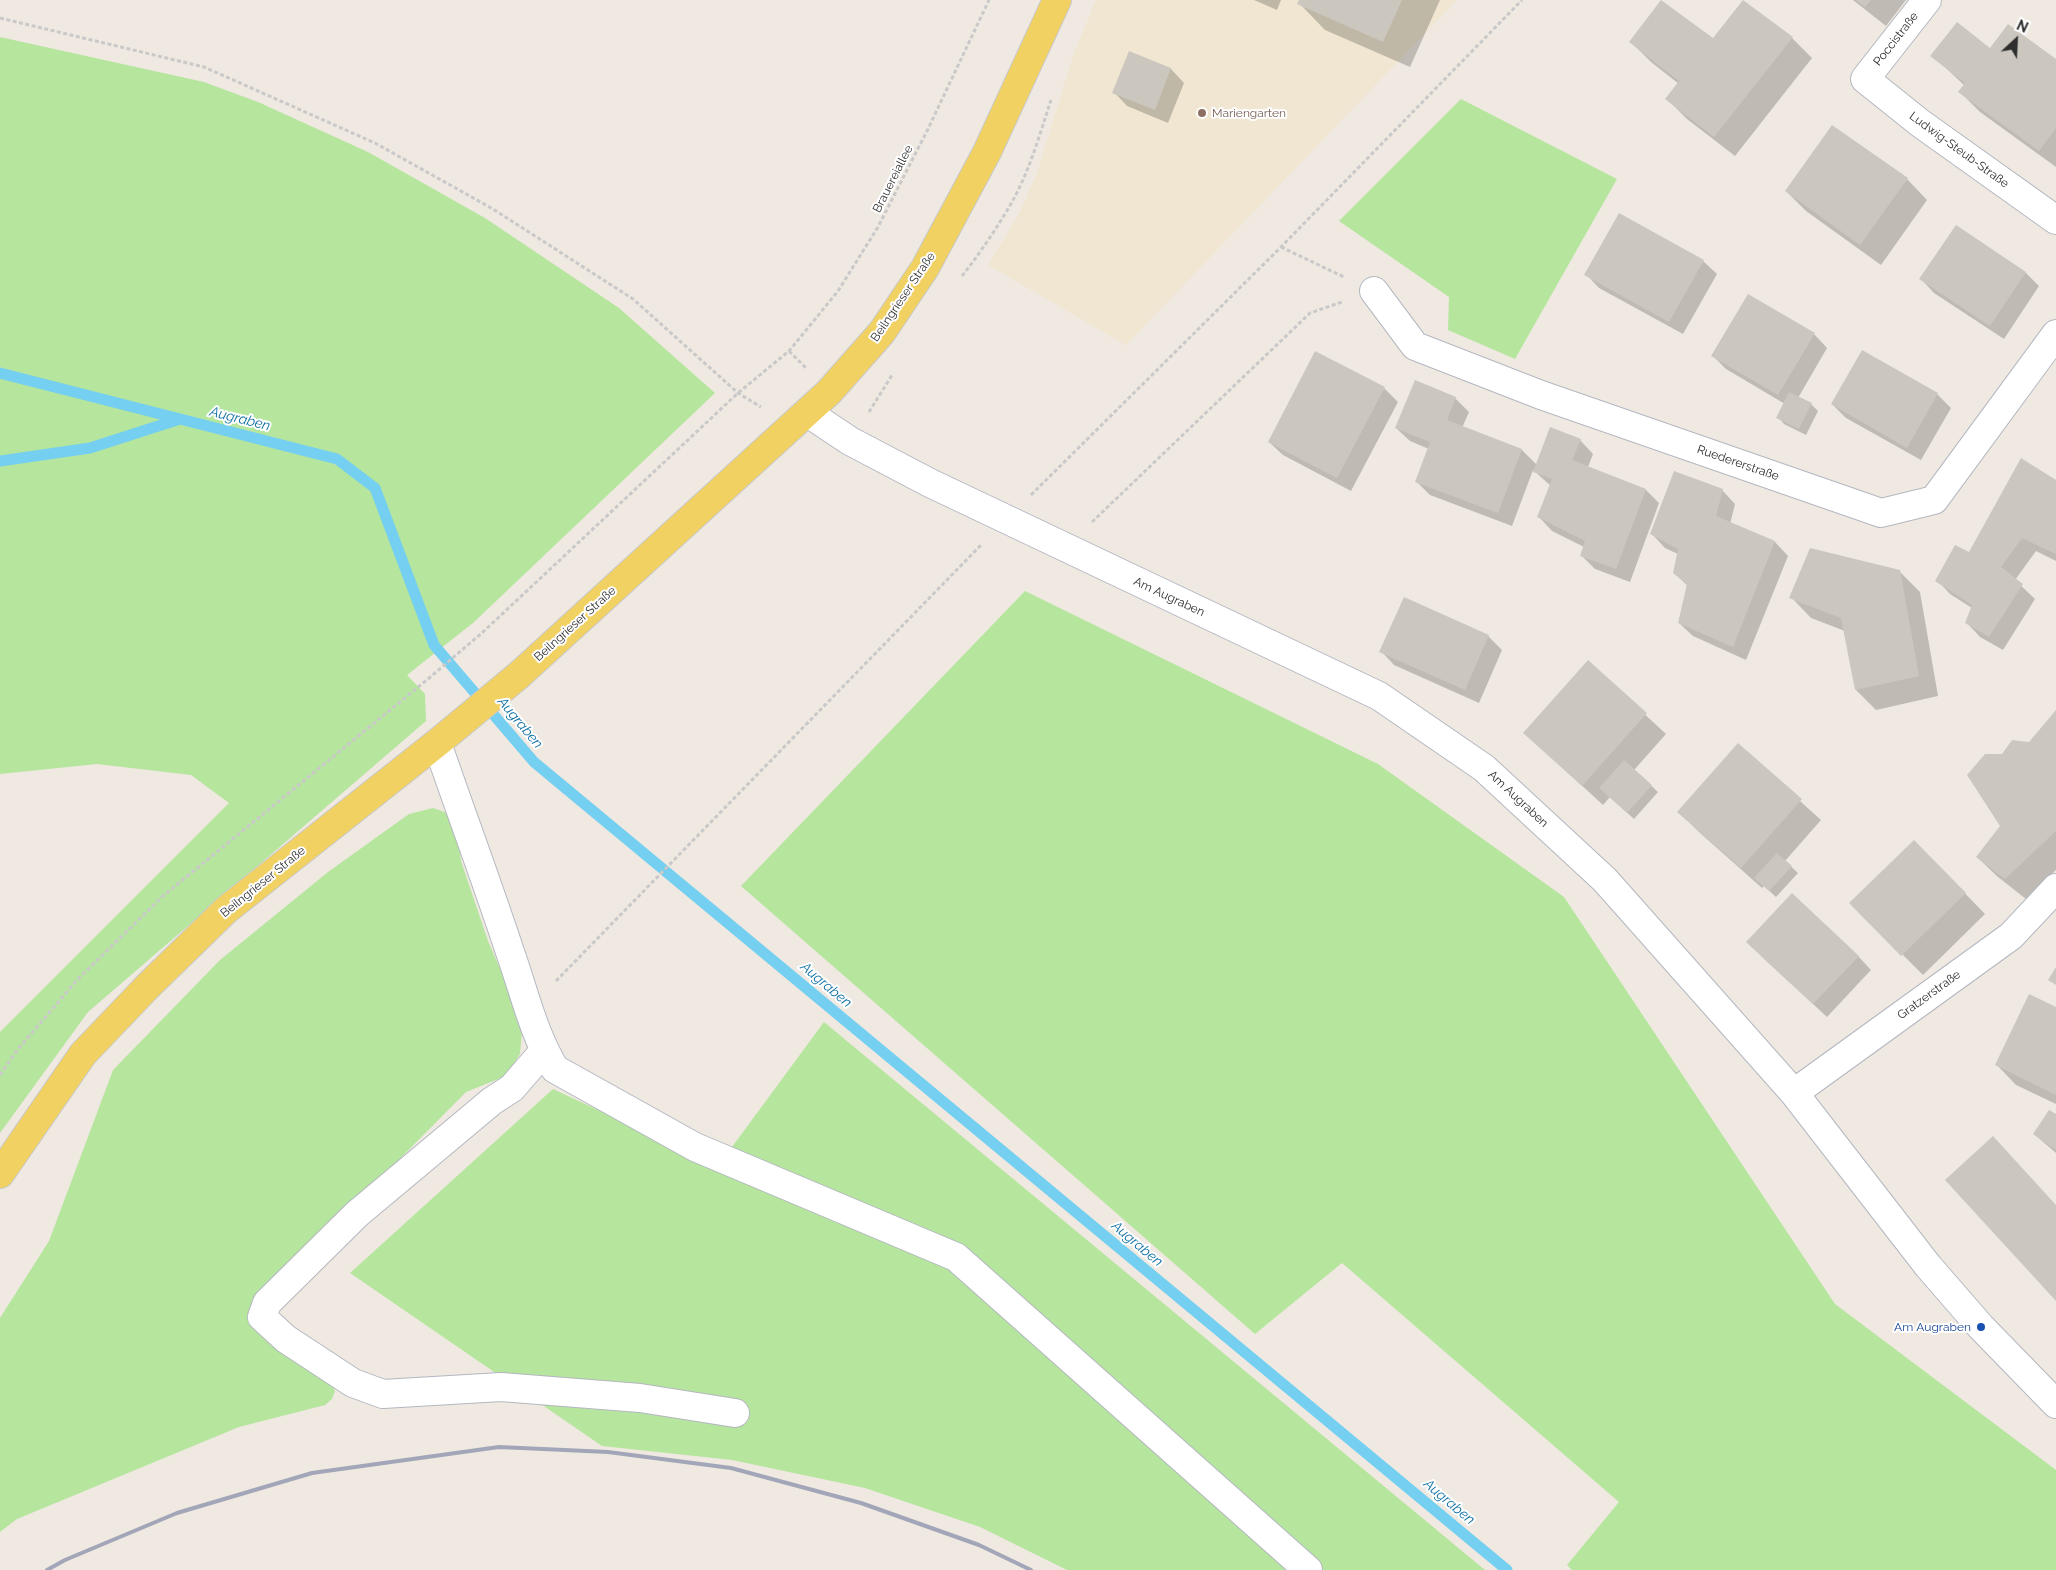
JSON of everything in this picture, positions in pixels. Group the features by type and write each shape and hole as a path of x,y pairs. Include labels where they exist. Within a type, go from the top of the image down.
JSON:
{"main road":[{"name":"Beilngrieser Straße","path":"0,1174 83,1054 147,987 226,910 446,736 519,674 808,413 882,332 925,268 987,152 1057,0"}],"street":[{"name":"Poccistraße","path":"1865,79 1927,0"},
{"name":"Ludwig-Steub-Straße","path":"1865,79 1920,123 2056,220"},
{"name":"Ruedererstraße","path":"1374,291 1415,346 1541,395 1881,513 1934,500 2056,334"},
{"name":"Am Augraben","path":"808,413 850,441 1006,520 1379,696 1484,768 1604,880 1794,1093 1928,1266 1981,1328 2056,1404"},
{"path":"446,736 528,1009 544,1051 555,1069 695,1147 956,1257 1308,1570"},
{"name":"Gratzerstraße","path":"1794,1093 2011,936 2056,888"},
{"path":"544,1051 512,1088 492,1101 357,1214 267,1303 262,1317 286,1338 353,1383 383,1394 501,1387 640,1398 735,1413"}],"path":[{"name":"Brauereiallee","path":"0,1074 18,1049 78,978 163,896 483,632 738,393 789,351 838,291 878,227 928,129 989,0"},
{"path":"1026,500 1281,247 1522,0"},
{"path":"0,18 204,67 375,143 493,209 633,299 738,393"},
{"path":"1281,247 1374,291"},
{"path":"1087,527 1310,313 1374,291"},
{"path":"528,1009 1006,520"}],"shaded area":[{"name":"Mariengarten","path":"1096,0 1457,0 1126,345 988,265 1019,214 1037,173 1074,53"}],"green space":[{"path":"0,37 204,82 258,102 368,152 485,218 619,308 715,393 473,623 407,675 425,694 426,721 88,1012 0,1133 0,1032 229,803 191,775 97,764 0,774"},
{"path":"1461,99 1617,179 1515,359 1448,330 1449,297 1339,221"},
{"path":"1025,591 1378,764 1564,897 1835,1304 2056,1470 2056,1570 1572,1570 1567,1565 1619,1502 1342,1263 1255,1334 741,886"},
{"path":"433,808 450,814 458,833 461,861 488,941 515,1003 522,1031 520,1054 506,1076 466,1092 255,1305 330,1381 335,1391 332,1399 325,1405 239,1427 17,1519 0,1532 0,1318 49,1241 113,1070 220,960 328,872 409,814"},
{"path":"824,1022 1485,1570 1067,1570 980,1527 865,1488 732,1460 602,1446 350,1273 553,1089 718,1166"}],"building":[{"path":"1299,0 1402,0 1383,42 1297,4"},
{"path":"1661,0 1713,38 1743,0 1793,37 1714,137 1665,99 1679,81 1629,42"},
{"path":"1856,0 1871,0 1865,7"},
{"path":"1957,22 1990,48 2008,24 2056,59 2056,128 2039,151 1958,92 1965,83 1930,56"},
{"path":"1129,51 1171,68 1155,110 1112,93"},
{"path":"1832,125 1908,178 1860,245 1785,191"},
{"path":"1619,213 1704,260 1669,322 1584,275"},
{"path":"1956,225 2026,272 1990,326 1919,279"},
{"path":"1748,294 1815,333 1778,395 1711,356"},
{"path":"1862,350 1938,393 1907,448 1831,404"},
{"path":"1315,351 1385,387 1337,478 1268,442"},
{"path":"1415,380 1456,397 1447,420 1522,449 1498,513 1415,482 1430,442 1395,428"},
{"path":"1789,392 1812,403 1799,429 1776,418"},
{"path":"1550,427 1581,439 1572,460 1646,489 1616,569 1580,556 1585,541 1537,517 1552,479 1533,472"},
{"path":"2021,458 2056,480 2056,554 2022,538 2001,567 2023,584 1989,637 1965,623 1972,605 1935,581 1955,545 1969,552"},
{"path":"1674,471 1723,489 1716,516 1775,541 1733,647 1678,623 1687,584 1673,573 1678,549 1650,534"},
{"path":"1810,548 1900,570 1919,676 1855,690 1841,618 1789,598"},
{"path":"1404,597 1489,635 1465,690 1379,652"},
{"path":"1588,660 1647,713 1582,786 1523,733"},
{"path":"2056,710 2056,831 2005,879 1976,857 2000,826 1967,775 1985,754 2002,754 2012,740 2029,742"},
{"path":"1738,743 1802,799 1741,868 1677,812"},
{"path":"1624,760 1652,785 1627,813 1599,788"},
{"path":"1914,840 1966,893 1901,956 1849,903"},
{"path":"1777,853 1792,866 1769,891 1754,878"},
{"path":"1792,893 1859,956 1813,1004 1746,942"},
{"path":"2056,967 2056,985 2048,980"},
{"path":"2029,994 2056,1007 2056,1095 1995,1065"},
{"path":"2049,1110 2056,1114 2056,1150 2033,1134"},
{"path":"1993,1136 2056,1205 2056,1301 1945,1180"}],"waterway":[{"name":"Augraben","path":"0,373 337,459 375,488 434,645 534,762 1507,1570"},
{"name":"Augraben","path":"0,461 90,448 180,419"}],"railway":[{"path":"47,1570 65,1560 177,1513 312,1473 499,1447 608,1452 731,1468 861,1503 979,1545 1031,1570"}],"place":[{"name":"Mariengarten","path":"1202,113"},
{"name":"Am Augraben","path":"1981,1327"}]}
